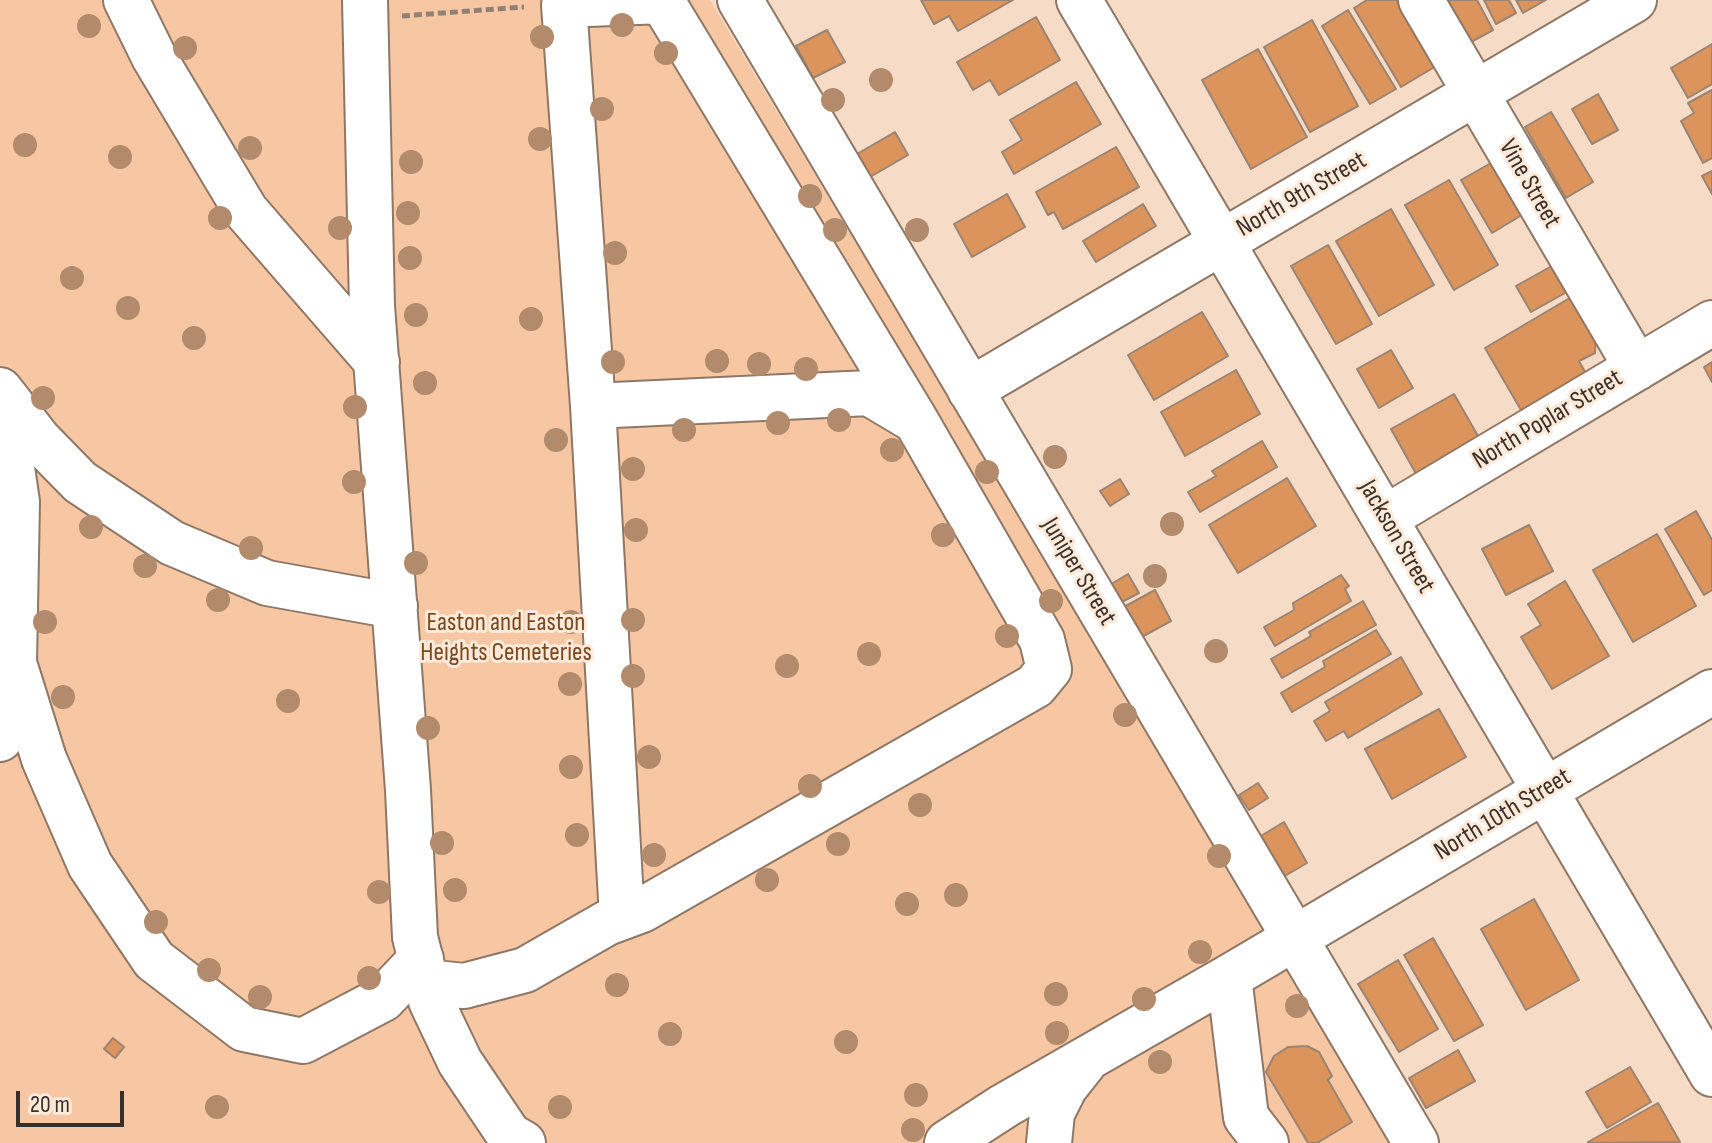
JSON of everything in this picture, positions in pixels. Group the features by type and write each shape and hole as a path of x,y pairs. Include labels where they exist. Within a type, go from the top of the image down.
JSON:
{"street":[{"path":"126,0 154,57 246,211 377,362"},
{"name":"Juniper Street","path":"740,0 1416,1143"},
{"name":"Jackson Street","path":"1079,0 1712,1074"},
{"name":"Vine Street","path":"1421,0 1637,368"},
{"name":"North 9th Street","path":"970,390 1634,0"},
{"path":"424,971 464,986 525,970 607,923 642,910 1035,686 1049,669 1042,640 916,421 662,1 564,5 593,406 622,917"},
{"path":"365,9 371,261 408,790 415,937 431,1001 460,1062 509,1135 523,1143"},
{"path":"308,283 338,278 371,261"},
{"name":"North Poplar Street","path":"1385,518 1712,323"},
{"path":"0,390 38,439 80,482 172,543 267,583 395,606"},
{"path":"0,390 17,502 14,663 0,739"},
{"path":"593,406 869,393 916,421"},
{"path":"14,663 44,759 90,865 154,960 244,1029 303,1041 383,999 424,971"},
{"name":"North 10th Street","path":"947,1143 1004,1106 1712,692"},
{"path":"1229,977 1246,1117 1266,1143"},
{"path":"1049,1143 1052,1113 1065,1087 1088,1058"}],"path":[{"path":"365,9 564,5"}],"green space":[{"name":"Easton and Easton Heights Cemeteries","path":"0,0 710,0 1397,1143 0,1143"}],"building":[{"path":"921,0 1013,0 958,31 949,16 934,24"},
{"path":"1367,0 1406,0 1443,62 1401,87 1354,8"},
{"path":"1437,0 1477,0 1493,30 1462,47"},
{"path":"1484,0 1509,0 1516,13 1496,24"},
{"path":"1516,0 1546,0 1523,13"},
{"path":"1348,10 1396,89 1370,104 1322,26"},
{"path":"1036,17 1060,60 999,95 990,80 973,90 957,62"},
{"path":"1312,20 1358,106 1310,132 1264,47"},
{"path":"827,30 845,62 813,78 796,46"},
{"path":"1712,44 1712,84 1688,98 1671,68"},
{"path":"1258,49 1307,137 1251,169 1202,80"},
{"path":"1076,82 1101,124 1014,174 1002,152 1022,140 1010,120"},
{"path":"1712,90 1712,158 1703,163 1681,121 1694,113 1688,103"},
{"path":"1598,94 1618,130 1592,144 1572,109"},
{"path":"1551,112 1593,182 1566,198 1525,127"},
{"path":"895,132 908,155 870,177 857,154"},
{"path":"1116,147 1139,187 1063,229 1054,212 1048,215 1036,192"},
{"path":"1491,163 1522,215 1492,233 1461,180"},
{"path":"1712,171 1712,194 1702,176"},
{"path":"1449,180 1498,265 1454,290 1405,205"},
{"path":"1007,194 1025,227 972,257 954,224"},
{"path":"1143,204 1156,226 1096,262 1083,241"},
{"path":"1391,209 1434,285 1379,316 1336,241"},
{"path":"1328,245 1372,324 1336,344 1291,266"},
{"path":"1559,262 1574,288 1531,312 1516,286"},
{"path":"1573,296 1596,333 1595,353 1579,361 1589,379 1525,417 1485,348"},
{"path":"1202,312 1228,356 1154,400 1128,355"},
{"path":"1391,350 1413,388 1379,408 1357,369"},
{"path":"1712,362 1712,382 1704,367"},
{"path":"1236,370 1260,414 1185,456 1161,412"},
{"path":"1454,394 1482,443 1419,479 1391,429"},
{"path":"1262,441 1277,467 1200,512 1188,492 1216,476 1212,471"},
{"path":"1287,478 1316,526 1238,573 1209,525"},
{"path":"1120,479 1129,494 1110,506 1100,491"},
{"path":"1696,511 1712,540 1712,590 1704,595 1665,529"},
{"path":"1529,525 1553,571 1506,595 1482,549"},
{"path":"1657,534 1696,606 1633,642 1593,570"},
{"path":"1128,574 1139,593 1118,604 1108,586"},
{"path":"1341,575 1349,586 1345,589 1351,601 1275,646 1264,627 1294,610 1293,603"},
{"path":"1565,581 1609,656 1552,689 1521,637 1541,625 1528,604"},
{"path":"1155,590 1171,621 1138,639 1122,608"},
{"path":"1363,601 1376,625 1282,678 1271,659 1311,636 1309,632"},
{"path":"1376,630 1391,654 1292,712 1281,693 1325,667 1323,661"},
{"path":"1401,657 1422,694 1348,738 1344,731 1326,741 1314,721 1330,711 1325,702"},
{"path":"1439,709 1466,757 1392,799 1365,749"},
{"path":"1258,783 1268,798 1249,810 1239,795"},
{"path":"1284,822 1307,863 1278,880 1254,840"},
{"path":"1534,899 1579,980 1526,1010 1481,929"},
{"path":"1433,938 1483,1025 1454,1041 1404,955"},
{"path":"1398,960 1438,1029 1399,1052 1358,984"},
{"path":"113,1038 124,1047 115,1058 104,1049"},
{"path":"1307,1046 1319,1052 1332,1076 1328,1080 1352,1122 1317,1143 1308,1143 1266,1072 1274,1056 1288,1047"},
{"path":"1458,1050 1475,1081 1426,1108 1409,1078"},
{"path":"1630,1067 1651,1102 1607,1128 1586,1092"},
{"path":"1658,1103 1680,1142 1588,1143 1588,1142"}]}
